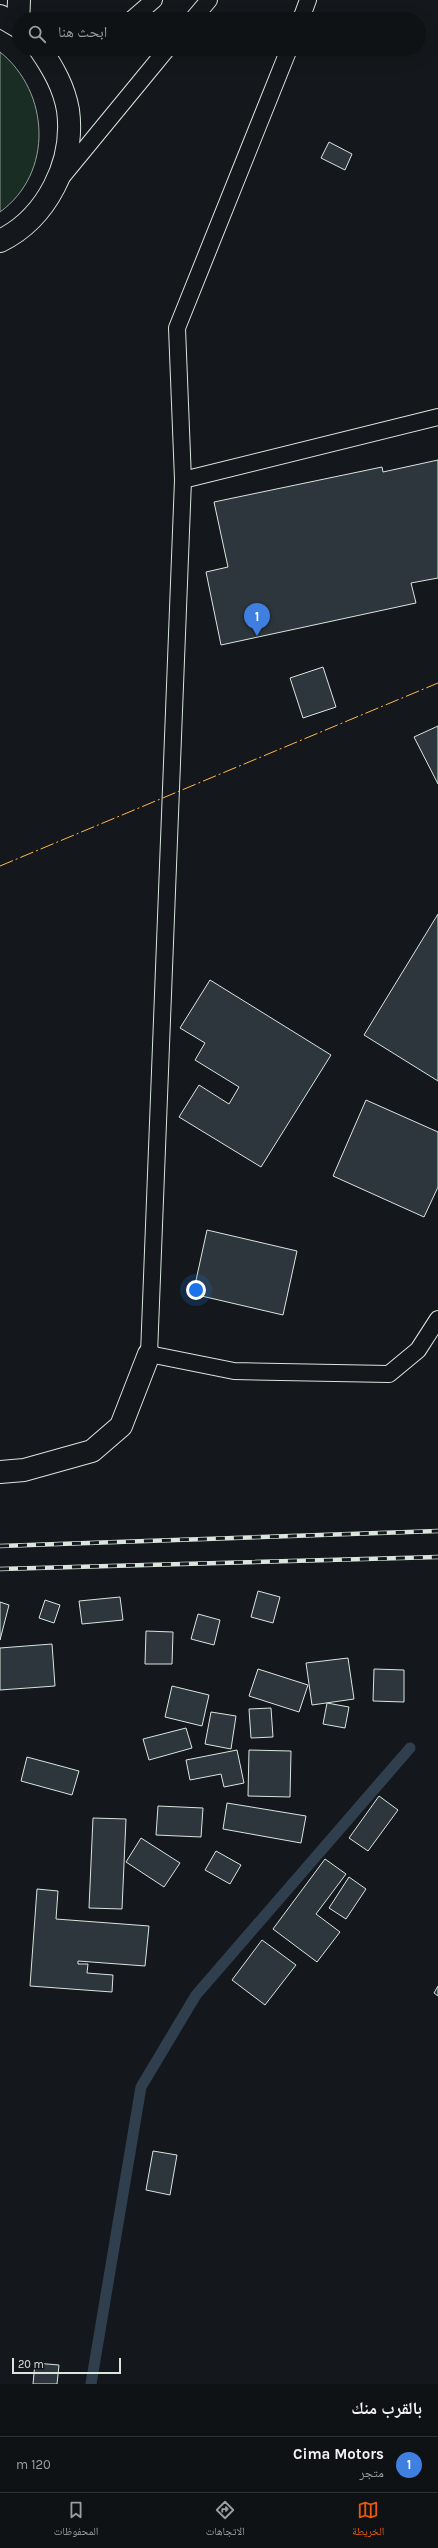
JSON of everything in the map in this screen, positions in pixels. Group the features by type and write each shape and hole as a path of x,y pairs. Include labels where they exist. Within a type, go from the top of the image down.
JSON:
{"main road":[{"path":"15,12 19,0"},
{"path":"0,253 7,237 38,212 56,185 68,148 68,110 56,73 45,56"},
{"path":"0,1472 24,1470 92,1451 121,1426 149,1354"}],"lane":[{"path":"140,12 154,0"},
{"path":"199,12 209,0"},
{"path":"304,12 308,0"},
{"path":"56,185 161,56"},
{"path":"286,56 177,328 183,480 149,1354 234,1370 389,1374 418,1350 438,1319"},
{"path":"183,480 438,417"}],"green space":[{"path":"0,52 17,69 29,88 36,110 39,132 37,155 30,176 18,196 0,212"}],"building":[{"path":"329,142 352,154 345,170 321,158"},
{"path":"438,460 438,578 411,583 416,603 221,645 206,572 228,567 214,502 382,467 383,472"},
{"path":"323,667 336,707 303,718 290,678"},
{"path":"438,726 438,784 414,737"},
{"path":"438,914 438,1081 364,1035"},
{"path":"210,980 331,1055 261,1167 179,1117 199,1085 229,1104 239,1087 195,1060 205,1043 180,1028"},
{"path":"366,1100 438,1132 438,1187 424,1217 333,1176"},
{"path":"207,1230 297,1251 283,1315 193,1294"},
{"path":"258,1591 280,1597 273,1623 251,1617"},
{"path":"120,1597 123,1620 82,1624 79,1601"},
{"path":"45,1600 60,1605 54,1623 39,1618"},
{"path":"0,1602 9,1605 0,1640"},
{"path":"198,1614 220,1620 214,1645 191,1639"},
{"path":"146,1631 173,1632 172,1664 145,1664"},
{"path":"52,1644 55,1686 0,1690 0,1648"},
{"path":"348,1658 354,1699 312,1705 306,1663"},
{"path":"258,1669 308,1685 299,1712 249,1696"},
{"path":"374,1669 404,1670 404,1702 373,1701"},
{"path":"172,1686 209,1695 202,1726 165,1717"},
{"path":"327,1703 349,1707 345,1728 323,1724"},
{"path":"271,1708 273,1737 251,1738 249,1709"},
{"path":"211,1712 236,1716 231,1749 205,1744"},
{"path":"186,1728 192,1748 149,1760 143,1739"},
{"path":"237,1750 244,1783 224,1787 221,1774 190,1780 186,1760"},
{"path":"249,1750 291,1751 290,1797 248,1796"},
{"path":"27,1757 79,1771 72,1795 21,1781"},
{"path":"379,1796 398,1810 368,1851 349,1838"},
{"path":"227,1803 306,1816 301,1843 223,1829"},
{"path":"158,1806 203,1808 201,1837 156,1835"},
{"path":"93,1818 126,1819 122,1909 89,1908"},
{"path":"141,1838 180,1863 164,1887 126,1862"},
{"path":"216,1851 241,1865 230,1884 205,1870"},
{"path":"325,1859 346,1874 316,1914 340,1932 317,1962 273,1929"},
{"path":"349,1877 366,1889 346,1919 329,1908"},
{"path":"37,1889 58,1891 56,1919 149,1926 145,1966 78,1961 78,1964 88,1964 87,1973 113,1975 112,1992 30,1986"},
{"path":"262,1940 296,1965 265,2005 232,1980"},
{"path":"438,1986 438,1996 434,1993"},
{"path":"153,2151 177,2155 170,2195 146,2190"},
{"path":"35,2363 59,2365 57,2384 33,2384"}],"waterway":[{"path":"91,2384 141,2087 196,1995 410,1748"}],"railway":[{"path":"0,1546 438,1531"},
{"path":"0,1569 438,1557"}],"power":[{"path":"0,866 438,683"}],"place":[{"name":"Cima Motors","path":"257,636"}]}
